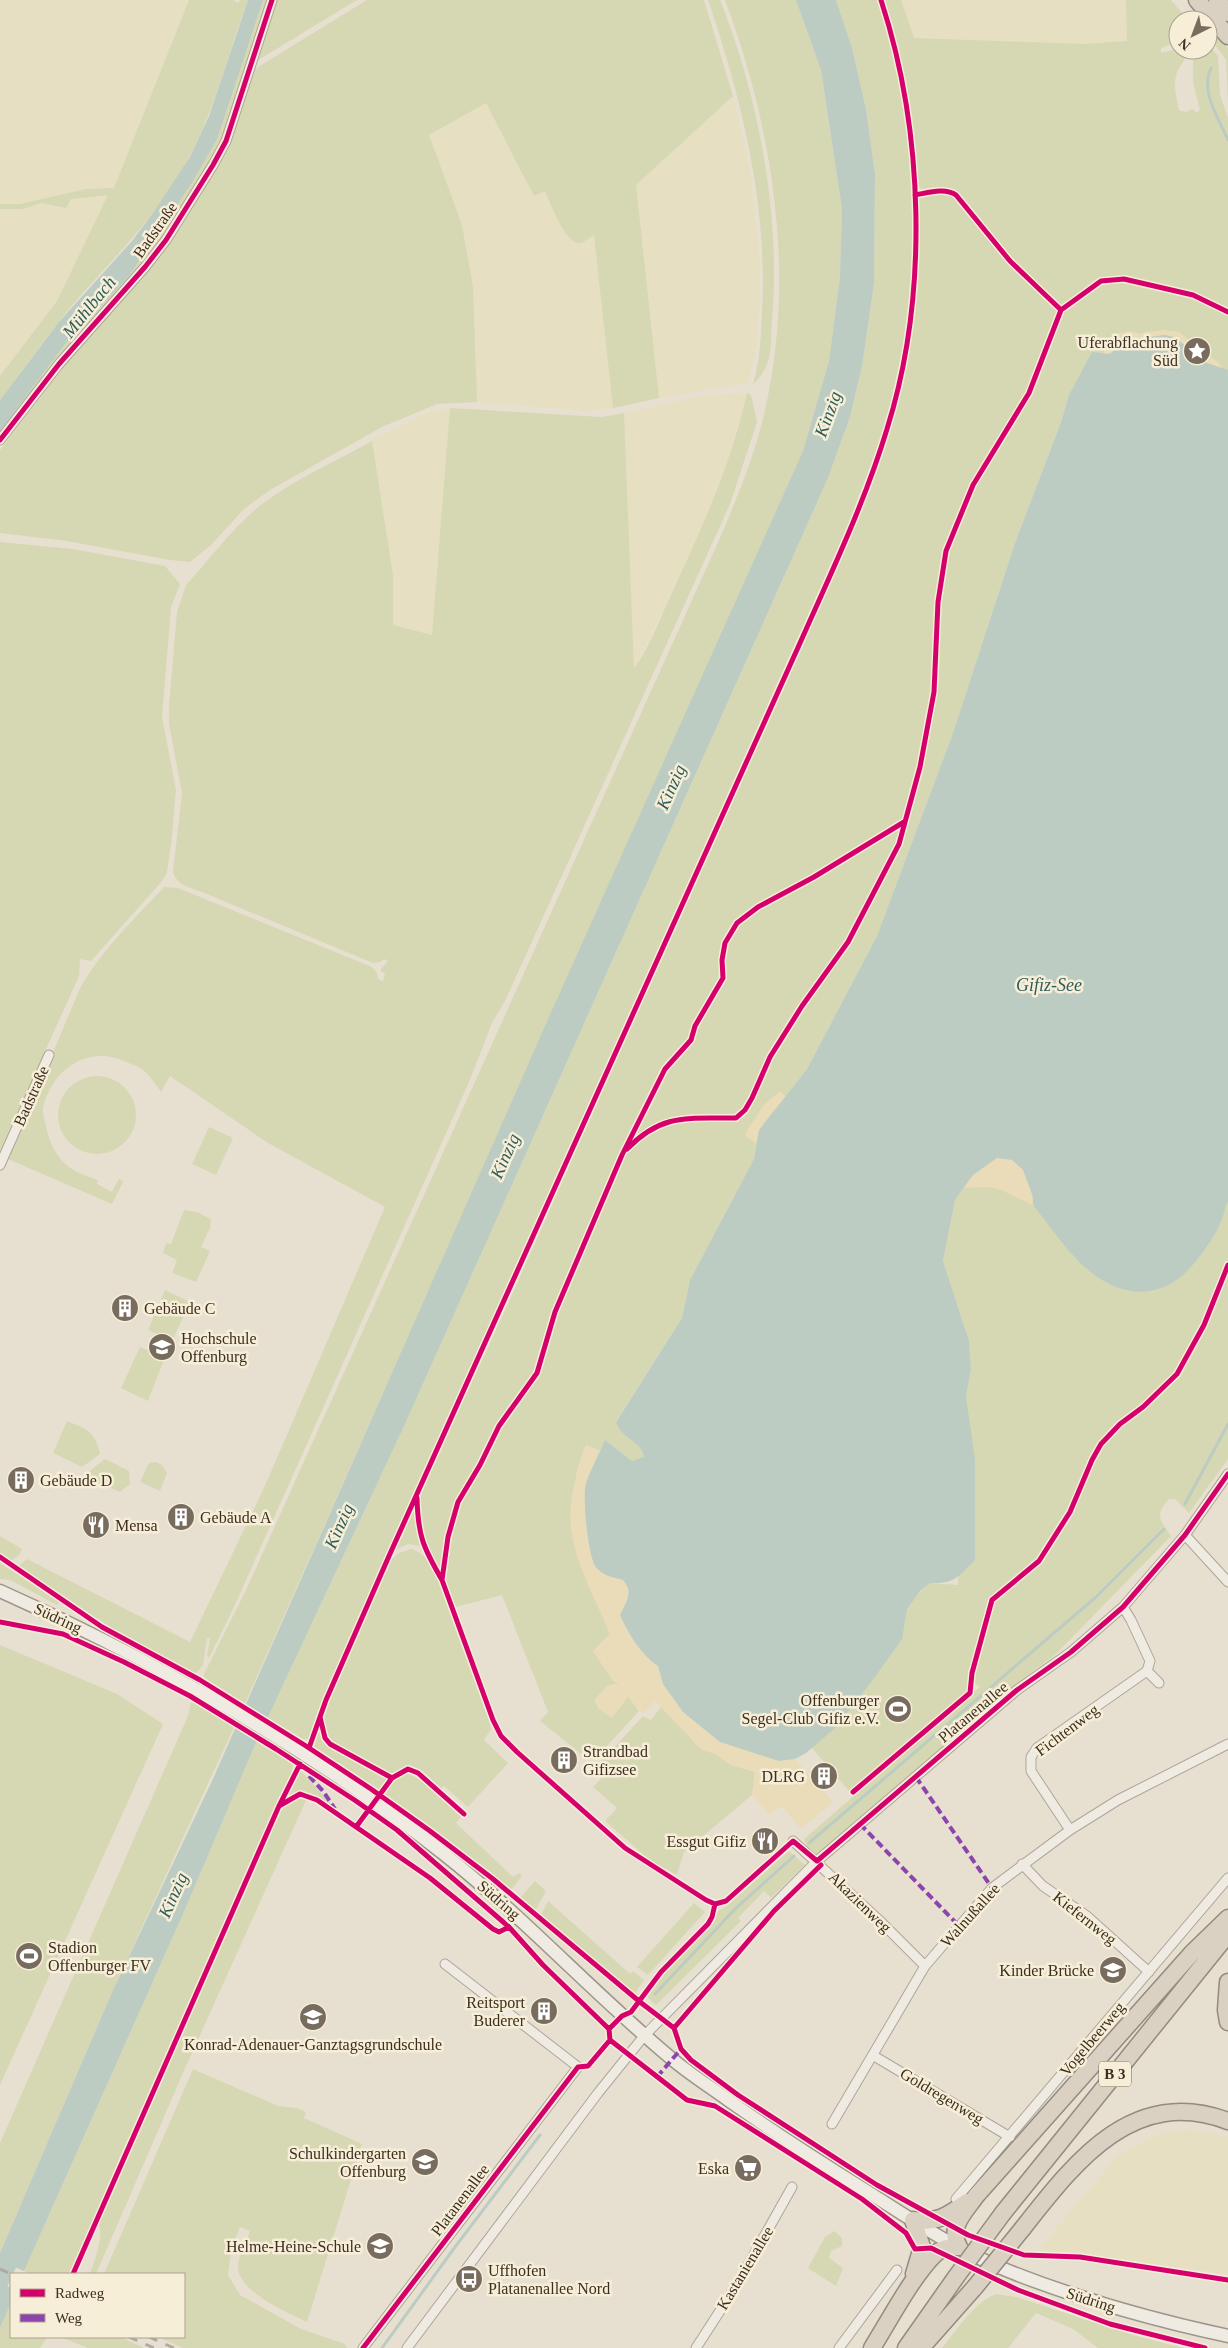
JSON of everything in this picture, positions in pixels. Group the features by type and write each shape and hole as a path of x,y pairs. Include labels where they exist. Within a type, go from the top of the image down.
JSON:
{"highway":[{"path":"1197,0 1228,36"},
{"path":"1217,0 1228,13"},
{"path":"872,2348 907,2293 935,2254 946,2247 959,2247 954,2237 956,2227 976,2196 1192,1952 1228,1918"},
{"name":"B 3","path":"906,2348 1003,2213 1228,1934"},
{"path":"1228,1982 1226,2010 1228,2022"},
{"path":"921,2348 975,2288 1068,2172 1094,2146 1119,2128 1140,2119 1166,2113 1193,2112 1228,2120"},
{"path":"907,2293 919,2263 922,2247 913,2220 930,2222 942,2219 976,2196"}],"street":[{"name":"Badstraße","path":"0,440 59,364 145,267 166,240 213,166 226,141 272,0"},
{"name":"Badstraße","path":"0,1165 49,1054"},
{"name":"Platanenallee","path":"406,2348 598,2092 644,2036 816,1861 1018,1690 1071,1652 1122,1607 1185,1535 1227,1480"},
{"path":"1185,1535 1228,1582"},
{"name":"Südring","path":"0,1591 76,1625 197,1688 302,1752 365,1795 445,1855 507,1907 644,2036 678,2064 794,2146 913,2220 959,2247 1008,2271 1150,2319 1228,2336"},
{"path":"1122,1607 1131,1620 1150,1662 1147,1671 1159,1683"},
{"name":"Fichtenweg","path":"1070,1830 1031,1771 1031,1757 1037,1748 1147,1671"},
{"name":"Walnußallee","path":"832,2124 874,2056 924,1966 992,1888 1070,1830 1118,1800 1228,1744"},
{"name":"Akazienweg","path":"793,1841 924,1966"},
{"name":"Kiefernweg","path":"1022,1864 1043,1886 1088,1916 1149,1972"},
{"name":"Vogelbeerweg","path":"956,2199 1228,1878"},
{"name":"Platanenallee","path":"362,2348 578,2067 445,1964"},
{"name":"Goldregenweg","path":"874,2056 1010,2137"},
{"name":"Kastanienallee","path":"696,2348 738,2283 792,2187"},
{"path":"839,2348 897,2270"}],"shaded area":[{"path":"0,0 189,0 114,188 86,189 20,204 0,204"},
{"path":"901,0 1126,0 1127,41 1085,44 914,38"},
{"path":"733,96 750,171 759,252 760,299 756,350 748,383 659,398 636,185"},
{"path":"486,103 534,196 545,191 567,237 594,234 613,408 585,411 477,402 473,287 462,225 429,135"},
{"path":"108,195 57,301 0,376 0,209 23,209 41,203 66,208 71,199"},
{"path":"747,393 739,430 701,533 634,670 624,413 707,395"},
{"path":"450,408 432,635 393,625 393,575 372,441 430,412"},
{"path":"1188,2129 1228,2137 1228,2274 1039,2249 1118,2155 1158,2134"}],"green space":[{"path":"189,0 233,0 238,3 240,0 248,0 215,98 199,137 179,176 154,212 70,308 0,400 0,376 57,301 108,195 71,199 66,208 41,203 23,209 0,209 0,204 20,204 86,189 114,188"},
{"path":"263,0 269,0 223,136 212,161 136,274 0,438 0,431 66,343 129,276 157,236 213,145"},
{"path":"277,0 357,0 253,63"},
{"path":"367,0 704,0 733,96 636,185 659,398 613,408 594,235 580,243 575,242 564,231 545,191 534,196 486,103 429,135 462,225 473,287 477,402 437,404 382,427 270,490 244,509 211,545 190,562 67,541 0,533 0,450 78,348 119,303 181,227 224,153 235,129 250,72"},
{"path":"708,0 720,0 734,37 756,117 770,199 774,281 771,347 765,370 753,384 761,339 763,272 757,193 742,114"},
{"path":"725,0 796,0 821,70 842,209 840,277 829,361 803,451 246,1701 113,1990 0,2253 0,2143 188,1716 191,1702 198,1705 209,1681 203,1676 247,1588 724,529 752,455 765,410 774,359 779,307 779,255 775,202 767,150 756,99 742,49"},
{"path":"836,0 878,0 892,49 906,116 912,193 912,279 902,351 885,428 845,532 401,1524 309,1739 304,1739 293,1761 291,1775 115,2168 70,2273 29,2273 24,2271 183,1914 255,1745 405,1424 828,478 850,417 862,366 874,284 875,174 866,109 852,48"},
{"path":"884,0 901,0 914,38 1085,44 1127,41 1126,0 1171,0 1180,10 1168,10 1168,46 1161,48 1161,53 1168,51 1168,60 1184,60 1175,80 1179,110 1186,112 1193,109 1196,113 1200,110 1193,82 1193,60 1218,60 1218,56 1220,95 1228,118 1228,370 1092,353 1069,395 1061,422 1015,543 953,733 877,936 807,1069 759,1130 754,1159 690,1280 682,1318 616,1421 637,1444 644,1458 632,1461 606,1441 600,1451 586,1445 577,1470 571,1528 610,1634 593,1651 613,1680 619,1682 619,1684 608,1685 628,1696 639,1711 596,1758 591,1753 586,1758 540,1721 548,1712 502,1595 455,1607 444,1578 423,1535 420,1502 423,1487 503,1315 856,521 879,460 898,397 912,332 918,258 918,198 946,193 946,189 923,191 918,185 911,110 898,50"},
{"path":"1218,36 1228,48 1228,101 1226,60 1218,49"},
{"path":"747,393 751,395 757,422 730,504 506,999 492,1023 469,1082 233,1609 209,1658 207,1656 210,1638 207,1638 203,1665 195,1674 119,1633 18,1566 27,1559 190,1642 264,1488 385,1207 268,1143 170,1076 161,1092 142,1069 110,1057 97,1056 73,1064 55,1082 48,1094 43,1109 52,1146 63,1161 78,1172 98,1180 97,1184 112,1192 119,1179 123,1182 112,1204 8,1159 81,986 109,947 164,887 178,888 372,967 377,973 378,979 383,981 385,974 380,970 388,961 384,959 373,963 189,887 181,883 175,876 173,872 182,793 169,724 169,706 177,612 186,585 228,536 256,509 297,481 372,441 393,575 393,625 432,635 450,408 602,417 624,413 634,669 654,634 714,497 733,446"},
{"path":"0,542 73,549 165,566 180,584 171,607 162,717 176,790 167,872 162,881 91,961 80,959 79,976 0,1151"},
{"path":"89,1076 105,1076 119,1082 130,1093 136,1107 136,1123 130,1137 119,1148 105,1154 89,1154 75,1148 64,1137 58,1123 58,1107 64,1093 75,1082"},
{"path":"209,1127 233,1138 216,1175 192,1164"},
{"path":"973,1175 1033,1197 1226,1204 1228,1201 1228,1459 1189,1513 1175,1499 1169,1499 1161,1509 1160,1518 1171,1536 1055,1655 1016,1684 816,1855 807,1847 804,1839 980,1687 976,1684 849,1791 811,1747 835,1728 905,1623 906,1611 916,1596 930,1583 958,1585 966,1397 971,1369 969,1341 943,1261 955,1200"},
{"path":"184,1210 197,1212 211,1219 210,1228 201,1247 210,1251 196,1282 172,1273 177,1260 163,1253 166,1243 171,1244"},
{"path":"165,1290 190,1302 172,1341 148,1330"},
{"path":"140,1347 165,1357 148,1401 121,1388"},
{"path":"67,1421 89,1432 98,1446 100,1454 82,1467 53,1453"},
{"path":"105,1459 129,1471 130,1484 120,1492 83,1476"},
{"path":"156,1462 162,1465 167,1473 160,1491 140,1482 149,1463"},
{"path":"415,1503 416,1524 421,1546 408,1544 395,1550"},
{"path":"0,1536 22,1549 19,1555 11,1561 0,1554"},
{"path":"411,1549 424,1557 437,1578 490,1724 491,1729 484,1740 508,1763 468,1807 444,1786 441,1789 424,1772 418,1769 406,1767 391,1775 362,1760 331,1739 325,1728 324,1721 327,1702 389,1562 399,1553"},
{"path":"0,1563 59,1602 57,1605 10,1580 0,1579"},
{"name":"Stadion Offenburger FV","path":"0,1645 117,1694 163,1724 0,2085"},
{"path":"661,1707 702,1750 715,1753 731,1765 755,1772 752,1795 684,1852 677,1875 651,1861 605,1821 617,1808 593,1787 608,1771 599,1764 643,1716 651,1720"},
{"path":"319,1730 332,1749 387,1780 379,1790 314,1747"},
{"path":"300,1770 331,1804 332,1808 319,1798 303,1792 284,1800"},
{"path":"407,1773 429,1786 461,1817 456,1823 513,1877 519,1873 522,1876 510,1891 384,1795 394,1780"},
{"path":"299,1797 307,1798 186,2066 96,2273 90,2273 99,2242 99,2224 120,2173 277,1816"},
{"path":"789,1851 805,1865 771,1898 764,1891 738,1918 741,1921 656,2005 646,1996 663,1972 714,1917 715,1913 727,1906"},
{"path":"535,1881 546,1891 535,1911 519,1899"},
{"path":"548,1901 630,1974 633,1971 644,1980 635,1993 541,1915"},
{"path":"694,1903 705,1912 648,1975 637,1967"},
{"path":"193,2069 278,2106 297,2108 306,2112 304,2118 362,2144 307,2322 264,2299 253,2292 245,2283 239,2274 238,2264 250,2231 240,2227 231,2251 228,2275 240,2295 301,2329 345,2344 347,2348 183,2348 160,2338 185,2338 185,2273 104,2273"},
{"path":"834,2231 842,2238 842,2246 831,2251 829,2258 843,2268 836,2286 808,2268 825,2237"},
{"path":"996,2294 1016,2297 1133,2335 1183,2348 1098,2348 1073,2329 1036,2313 1008,2348 942,2348 973,2310"},
{"path":"10,2305 10,2338 46,2338 40,2348 0,2348 0,2328"},
{"path":"63,2338 122,2338 144,2348 88,2348"}],"sand":[{"name":"Uferabflachung Süd","path":"1164,330 1179,332 1219,363 1223,370 1207,363 1174,337 1164,335 1137,339 1122,335 1114,350 1104,355 1104,349 1110,346 1119,333 1130,331 1140,334"},
{"path":"780,1091 786,1097 771,1113 760,1130 756,1144 746,1136 746,1132 764,1105"},
{"path":"997,1158 1013,1161 1024,1172 1028,1180 1033,1205 1001,1190 989,1187 963,1188 973,1175"},
{"path":"586,1445 600,1451 586,1484 586,1518 592,1561 612,1578 623,1580 626,1585 628,1598 620,1615 627,1629 646,1656 658,1666 663,1684 668,1689 779,1761 795,1759 833,1802 801,1829 782,1806 770,1815 752,1795 755,1772 731,1765 715,1754 702,1750 655,1701 643,1714 628,1697 612,1718 599,1709 594,1700 608,1685 619,1684 613,1681 593,1651 610,1634 582,1570 571,1529 572,1497"}],"water":[{"name":"Mühlbach","path":"248,0 263,0 217,139 193,181 129,276 66,343 0,431 0,400 58,323 132,241 190,157 209,116"},
{"path":"796,0 836,0 852,48 866,109 875,174 874,284 862,366 850,417 828,478 405,1424 255,1745 183,1914 24,2271 0,2261 0,2253 113,1990 212,1781 549,1017 803,451 829,361 840,277 842,209 821,70"},
{"name":"Gifiz-See","path":"1122,335 1137,339 1164,335 1174,337 1207,363 1228,370 1228,1201 1214,1236 1185,1273 1174,1282 1162,1288 1136,1291 1110,1284 1096,1276 1078,1261 1033,1205 1033,1197 1023,1170 1012,1160 997,1158 973,1175 955,1200 943,1261 969,1341 971,1369 966,1397 975,1460 975,1560 951,1581 930,1583 920,1591 907,1609 902,1639 835,1728 806,1753 795,1759 779,1761 720,1742 683,1712 663,1684 658,1666 646,1656 636,1643 620,1615 628,1598 626,1585 623,1580 608,1576 602,1572 593,1561 586,1526 586,1483 605,1440 632,1461 644,1457 639,1447 622,1432 616,1422 682,1318 690,1280 754,1159 759,1130 807,1069 877,936 953,733 1015,543 1061,422 1069,395 1092,352 1110,354 1117,348"},
{"path":"0,2283 10,2288 10,2305 0,2328"}],"pier":[{"path":"243,1703 270,1719 261,1739 234,1723"}],"waterway":[{"path":"1211,68 1208,77 1209,95 1228,140"},
{"path":"1185,1504 1228,1424"},
{"path":"809,1843 1096,1597 1164,1529"},
{"path":"655,1994 736,1908 794,1856"},
{"path":"382,2348 455,2247 540,2135"},
{"name":"Kinzig","path":"0,2281 17,2244"}],"railway":[{"path":"0,2269 10,2274"},
{"path":"131,2338 154,2348"},
{"path":"151,2338 174,2348"}],"marked path":[{"path":"309,1776 323,1791 335,1809"},
{"path":"916,1777 992,1888"},
{"path":"860,1824 959,1926"},
{"path":"657,2077 681,2049 680,2046"}],"cycle path":[{"path":"0,440 59,364 145,267 166,240 213,165 226,141 272,0"},
{"path":"309,1748 326,1700 389,1556 824,590 858,510 887,429 901,378 910,324 915,269 916,214 913,158 906,104 895,51 881,0"},
{"path":"915,195 941,191 947,191 956,195 1010,261 1061,310"},
{"path":"627,1149 640,1137 665,1123 690,1118 736,1118 745,1110 770,1057 802,1006 848,942 899,844 920,767 934,692 938,602 946,551 973,485 1029,393 1061,310 1101,281 1124,279 1193,295 1228,312"},
{"path":"904,822 814,877 758,907 737,923 725,943 722,960 723,978 695,1026 691,1040 665,1069 622,1155 555,1312 537,1373 499,1426 480,1465 458,1502 448,1537 442,1580 493,1720 501,1736 517,1752 625,1848 706,1900 715,1904 726,1901 793,1841 817,1861 1017,1690 1071,1652 1123,1607 1185,1535 1228,1474"},
{"path":"853,1792 970,1693 972,1673 992,1600 1039,1561 1070,1512 1092,1460 1101,1444 1120,1424 1143,1407 1177,1374 1204,1325 1228,1265"},
{"path":"417,1498 420,1532 430,1559 442,1580"},
{"path":"0,1557 102,1627 200,1680 306,1746 430,1831 493,1879 640,2002 674,2028 681,2049 691,2060 738,2095 877,2185 968,2235 1024,2255 1080,2257 1228,2280"},
{"path":"0,1622 63,1634 124,1662 190,1696 356,1801 397,1830 509,1927 543,1965 609,2029"},
{"path":"320,1717 325,1738 330,1744 392,1778"},
{"path":"73,2273 279,1806 300,1764"},
{"path":"356,1827 392,1778 408,1769 418,1773 464,1814"},
{"path":"279,1806 300,1794 317,1800 430,1878 493,1929 499,1932 509,1927"},
{"path":"674,2028 774,1911 821,1865"},
{"path":"715,1904 708,1924 661,1972 631,2012 622,2016 609,2029 610,2040 687,2100 715,2106 862,2199 906,2233 915,2249 931,2248 1018,2290 1110,2324 1205,2348"},
{"path":"363,2348 578,2067 588,2066 610,2040"}],"place":[{"name":"Uferabflachung Süd","path":"1197,351"},
{"name":"Gebäude C","path":"125,1308"},
{"name":"Hochschule Offenburg","path":"162,1347"},
{"name":"Gebäude D","path":"21,1480"},
{"name":"Gebäude A","path":"181,1517"},
{"name":"Mensa","path":"96,1525"},
{"name":"Offenburger Segel-Club Gifiz e.V.","path":"898,1709"},
{"name":"Strandbad Gifizsee","path":"564,1760"},
{"name":"DLRG","path":"824,1776"},
{"name":"Essgut Gifiz","path":"765,1841"},
{"name":"Stadion Offenburger FV","path":"29,1956"},
{"name":"Kinder Brücke","path":"1113,1970"},
{"name":"Reitsport Buderer","path":"544,2011"},
{"name":"Konrad-Adenauer-Ganztagsgrundschule","path":"313,2017"},
{"name":"Schulkindergarten Offenburg","path":"425,2162"},
{"name":"Eska","path":"748,2168"},
{"name":"Helme-Heine-Schule","path":"380,2246"},
{"name":"Uffhofen Platanenallee Nord","path":"469,2279"}]}
